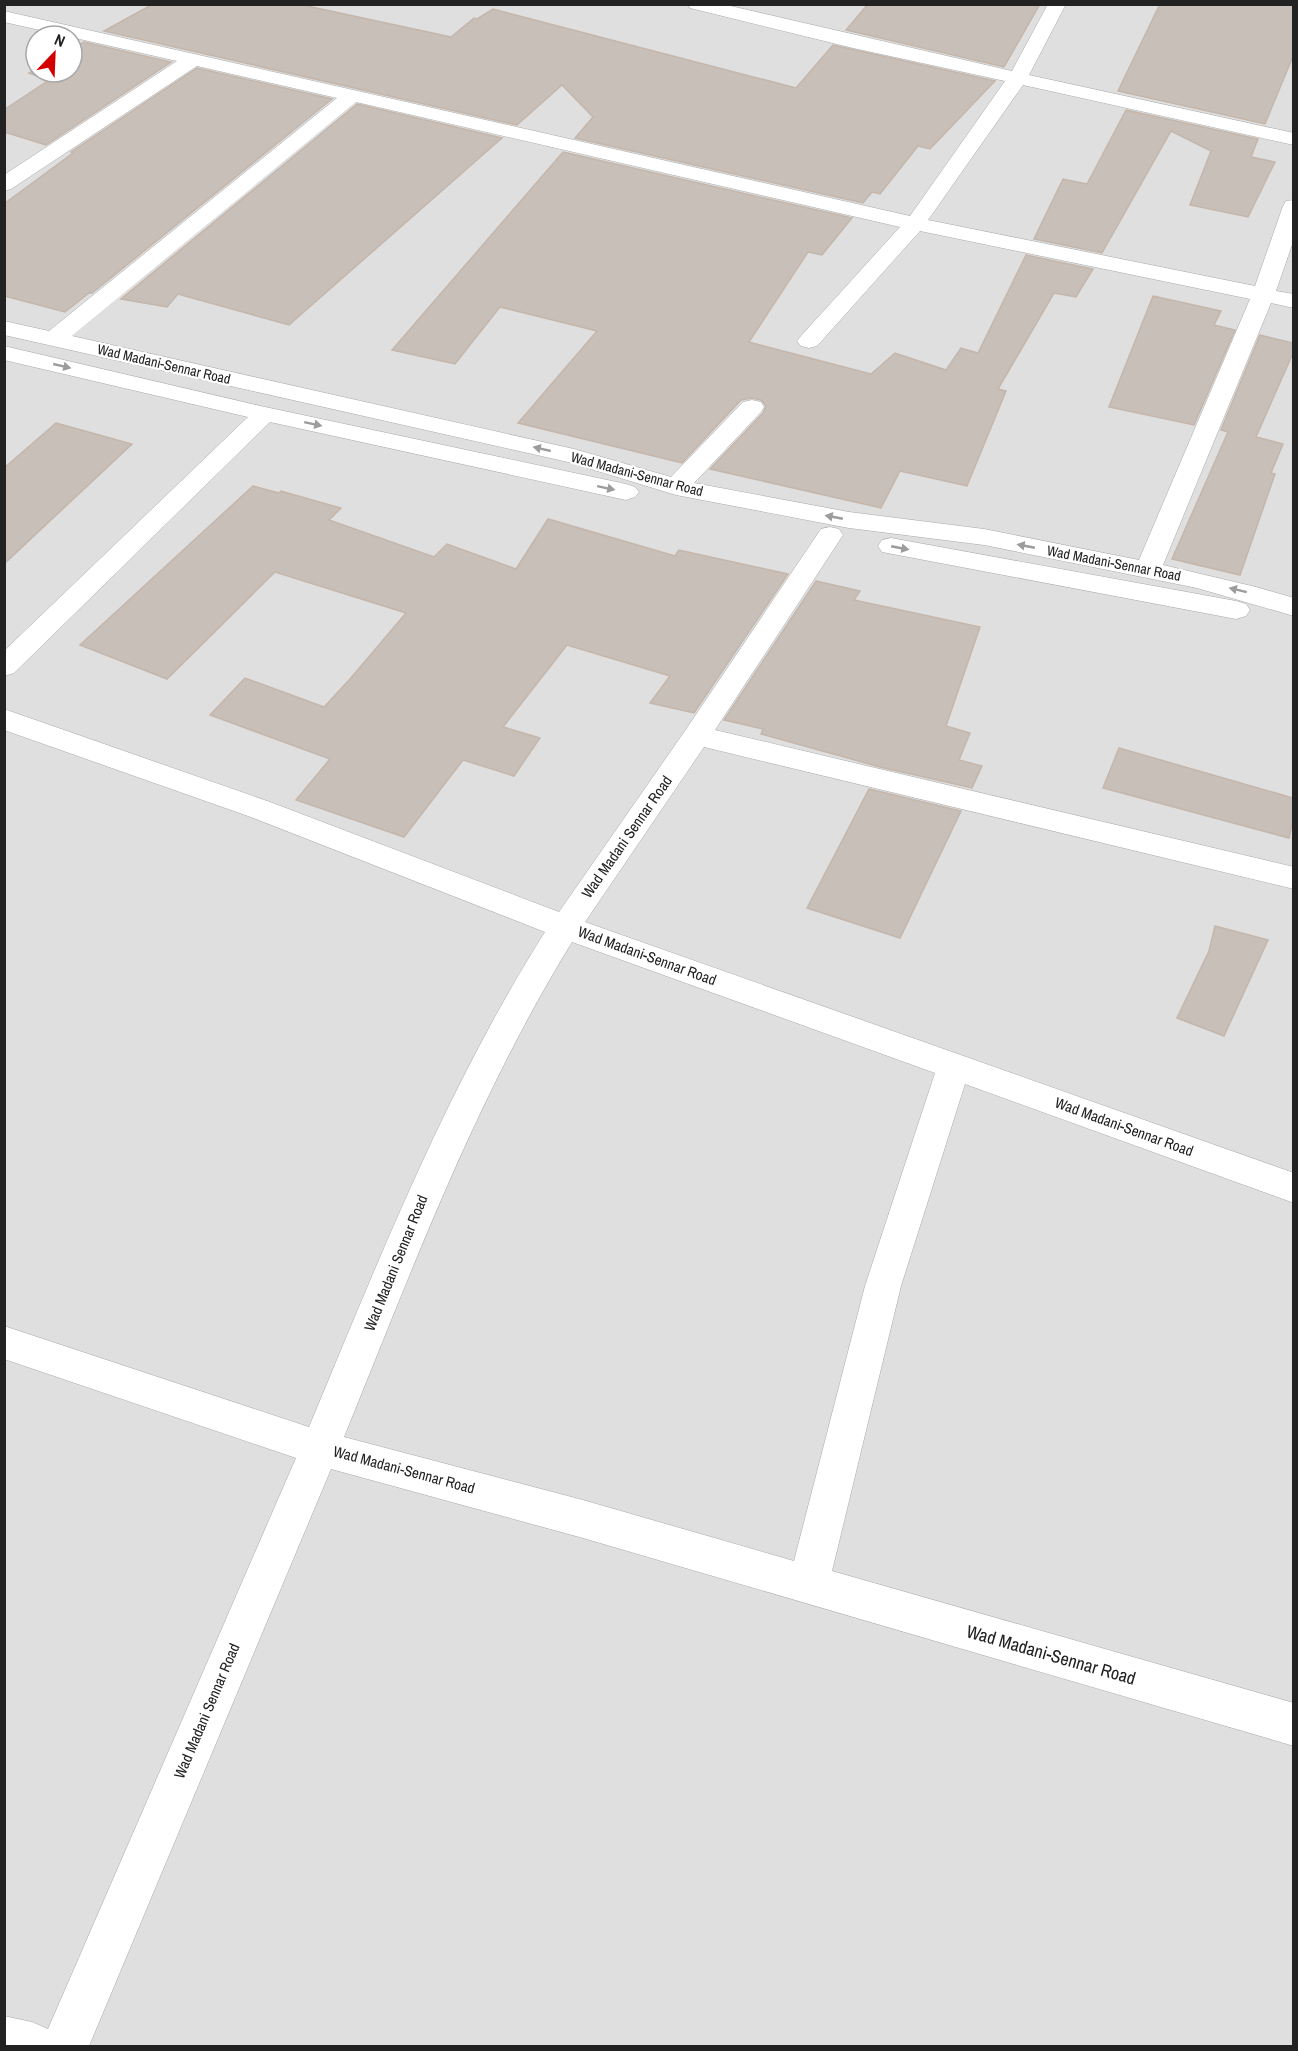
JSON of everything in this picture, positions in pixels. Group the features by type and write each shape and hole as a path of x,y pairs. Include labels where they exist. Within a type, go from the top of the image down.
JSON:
{"street":[{"path":"5,16 24,4"},
{"path":"809,341 915,224 1017,79 1057,4"},
{"path":"707,6 1017,79 1293,139"},
{"path":"5,16 915,224 1293,301"},
{"path":"4,185 194,59"},
{"path":"54,340 351,96"},
{"path":"1148,570 1263,295 1293,206"},
{"name":"Wad Madani-Sennar Road","path":"4,328 574,456 676,487 849,520 984,537 1246,592 1293,608"},
{"name":"Wad Madani-Sennar Road","path":"4,353 265,414 830,535 1250,613 1293,617"},
{"path":"676,487 752,407"},
{"path":"4,668 265,414"},
{"name":"Wad Madani Sennar Road","path":"65,2046 320,1448 430,1180 520,999 565,927 697,735 830,535"},
{"name":"Wad Madani-Sennar Road","path":"4,719 259,809 565,927 1293,1188"},
{"path":"697,735 1293,878"},
{"path":"809,1583 883,1286 954,1066"},
{"name":"Wad Madani-Sennar Road","path":"4,1342 320,1448 809,1583 1293,1725"},
{"path":"4,2040 32,2046"}],"shaded area":[{"path":"5,5 1293,5 1293,2046 5,2046"}],"building":[{"path":"153,4 298,4 451,37 474,18 477,19 493,9 796,88 833,45 995,81 930,149 918,146 880,194 872,192 863,203 575,138 593,117 562,85 517,125 104,31"},
{"path":"868,4 1040,4 1004,67 846,30"},
{"path":"1160,4 1293,4 1293,56 1265,124 1118,91"},
{"path":"84,42 171,62 46,145 4,132 4,110 43,84 84,84"},
{"path":"197,68 332,99 92,293 65,312 4,296 4,204 73,153 71,152"},
{"path":"357,104 502,138 289,325 178,294 167,307 121,299"},
{"path":"1126,110 1258,139 1251,157 1275,162 1248,217 1190,205 1211,151 1171,131 1102,253 1034,239 1063,179 1087,184"},
{"path":"563,152 852,218 822,255 808,252 749,342 871,374 895,353 946,370 961,348 978,353 1026,255 1093,269 1076,297 1054,293 998,389 1006,391 967,486 900,471 881,508 710,469 763,413 766,406 761,400 752,398 741,400 682,463 518,423 597,331 500,307 455,364 392,350"},
{"path":"1153,296 1221,311 1214,325 1235,330 1194,425 1109,407"},
{"path":"1260,335 1293,343 1293,353 1256,437 1283,444 1271,473 1275,474 1240,575 1172,559 1228,432 1221,430"},
{"path":"56,423 132,444 4,564 4,468"},
{"path":"253,486 279,493 281,491 341,508 329,520 434,557 447,544 516,569 548,519 675,556 679,550 788,574 694,713 650,703 670,676 567,645 503,727 540,738 514,776 463,760 404,837 296,800 330,759 210,715 245,678 324,707 406,613 275,572 167,679 80,645"},
{"path":"816,581 860,591 854,600 980,627 946,726 970,733 959,760 982,766 972,788 880,767 761,734 763,729 724,720"},
{"path":"1119,748 1293,798 1293,820 1289,838 1103,788"},
{"path":"869,789 961,811 900,938 807,908"},
{"path":"1215,926 1268,940 1224,1036 1177,1018 1209,951"}]}
